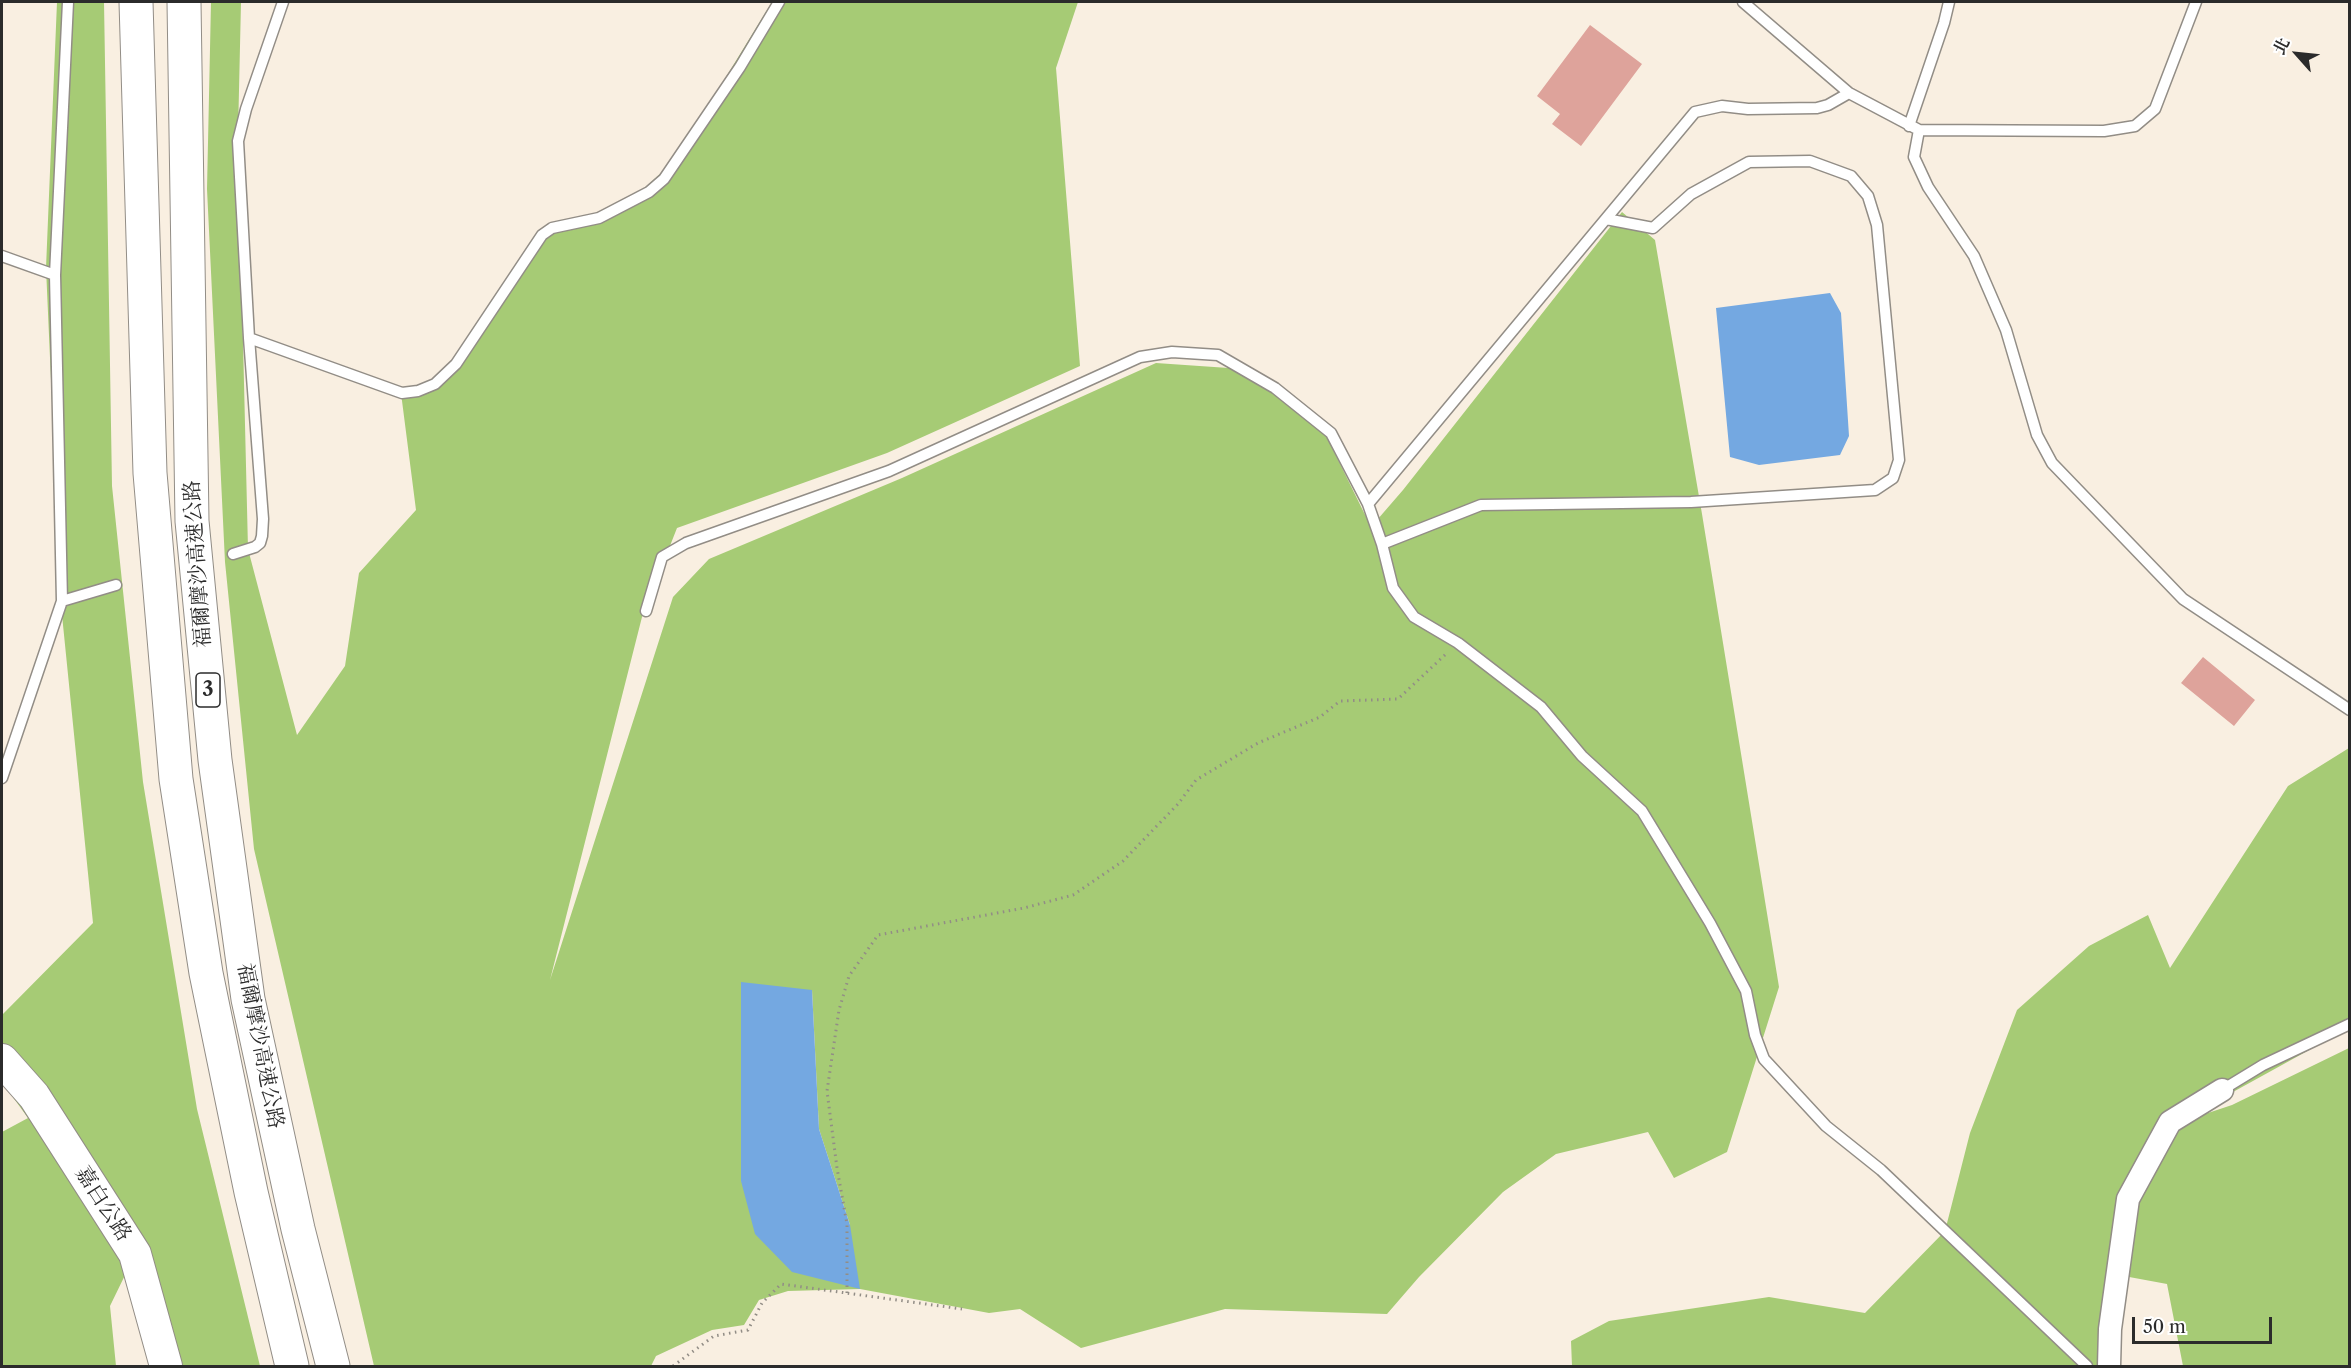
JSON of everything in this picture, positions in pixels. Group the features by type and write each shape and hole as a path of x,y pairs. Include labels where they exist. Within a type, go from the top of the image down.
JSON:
{"highway":[{"name":"福爾摩沙高速公路","path":"135,2 150,473 176,779 208,985 250,1192 292,1366"},
{"name":"福爾摩沙高速公路","path":"184,2 192,521 215,760 248,999 298,1228 333,1366"}],"main road":[{"name":"嘉白公路","path":"2,1060 34,1096 135,1254 166,1366"}],"street":[{"path":"2109,1366 2110,1329 2128,1199 2170,1122 2222,1090"}],"lane":[{"path":"2,778 62,601 55,275 68,2"},
{"path":"233,554 255,547 260,543 263,519 249,338 238,141 246,109 284,2"},
{"path":"249,338 402,393 418,391 435,384 456,364 542,235 552,228 599,218 649,192 664,179 740,67 779,2"},
{"path":"1743,2 1849,93 1914,128 2104,131 2135,126 2156,109 2196,2"},
{"path":"1949,2 1914,128 1914,157 1928,187 1974,256 2006,330 2037,435 2052,463 2183,599 2349,710"},
{"path":"1368,504 1695,112 1722,106 1748,109 1816,108 1828,105 1849,93"},
{"path":"1382,544 1481,505 1725,500 1875,490 1893,478 1899,460 1877,225 1868,196 1851,176 1810,161 1749,162 1691,194 1653,228 1606,219"},
{"path":"2,256 55,275"},
{"path":"646,611 662,557 686,543 889,471 1140,357 1172,351 1218,356 1275,388 1331,434 1368,504 1382,544 1393,588 1414,617 1458,643 1541,707 1582,756 1642,811 1710,922 1746,991 1755,1035 1764,1059 1826,1126 1881,1170 2087,1366"},
{"path":"62,601 116,585"},
{"path":"2222,1090 2263,1065 2349,1024"}],"path":[{"path":"848,1293 847,1224 827,1091 839,1010 849,976 878,935 1024,908 1073,895 1123,861 1178,804 1196,780 1258,743 1320,717 1340,700 1398,699 1458,643"},
{"path":"673,1366 714,1336 748,1330 762,1302 781,1284 962,1309"}],"green space":[{"path":"57,2 104,2 112,486 143,782 197,1109 260,1366 156,1366 128,1269 110,1306 116,1366 2,1366 2,1132 28,1118 2,1082 2,1015 93,923 61,605 46,268"},
{"path":"211,2 241,2 238,134 248,549 297,735 345,666 359,573 416,510 401,393 425,389 448,372 529,250 556,226 616,207 639,193 661,173 691,134 772,2 1078,2 1056,68 1080,366 887,453 677,528 642,617 550,980 673,597 709,559 902,478 1156,363 1243,369 1321,425 1371,527 1403,490 1622,212 1655,240 1779,987 1727,1152 1674,1178 1648,1132 1556,1154 1503,1192 1419,1277 1387,1314 1225,1309 1081,1348 1020,1309 989,1313 860,1289 788,1291 759,1300 744,1325 712,1330 656,1356 651,1366 374,1366 254,849 225,562 207,189","holes":["812,990 819,1129 850,1225 741,1181 742,1039"]},
{"path":"2349,748 2349,1028 2175,1124 2232,1105 2349,1048 2349,1366 2183,1366 2167,1284 2113,1274 2102,1366 1572,1366 1571,1341 1609,1321 1769,1297 1865,1313 1945,1231 1970,1133 2017,1010 2089,946 2148,915 2170,968 2288,786"}],"water":[{"path":"1830,293 1841,313 1849,436 1840,455 1759,465 1730,457 1716,308"},
{"path":"741,982 812,990 819,1129 850,1225 860,1289 792,1272 755,1234 741,1181"}],"building":[{"path":"1590,25 1642,64 1581,146 1552,124 1560,114 1537,96"},
{"path":"2203,657 2255,700 2234,726 2181,683"}]}
